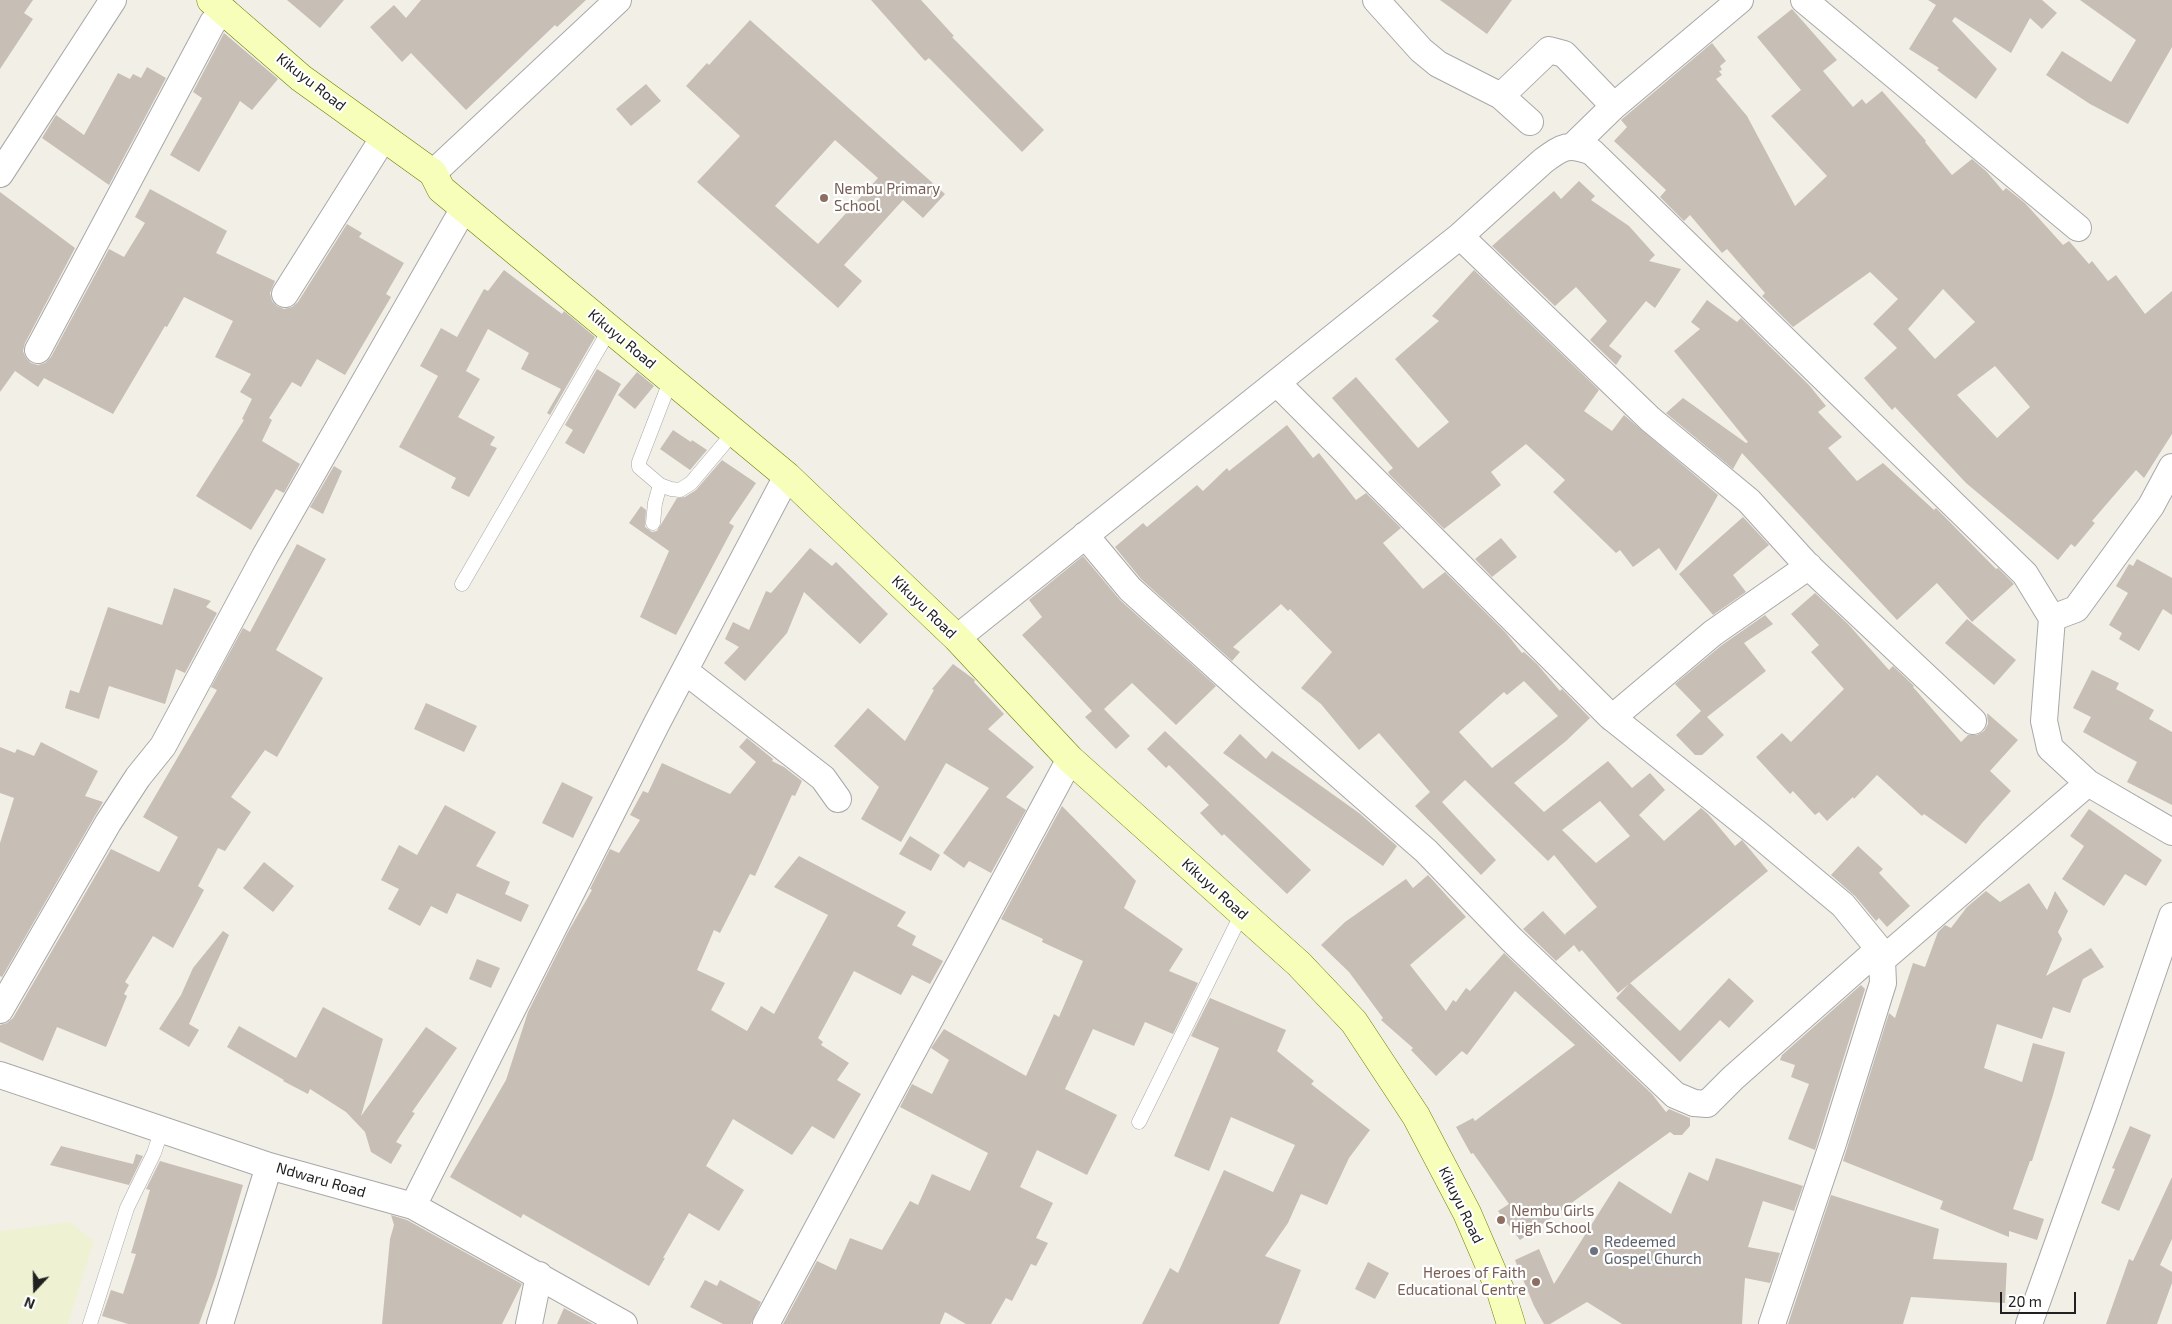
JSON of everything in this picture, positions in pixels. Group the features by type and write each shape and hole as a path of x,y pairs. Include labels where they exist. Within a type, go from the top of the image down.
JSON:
{"main road":[{"name":"Kikuyu Road","path":"218,6 301,78 433,173 441,189 787,476 957,638 1070,759 1299,964 1354,1022 1416,1116 1467,1213 1501,1292 1511,1324"}],"street":[{"path":"0,174 113,0"},
{"path":"433,173 618,0"},
{"path":"1376,0 1421,50 1438,64 1501,96 1530,122"},
{"path":"957,638 1278,384 1460,236 1543,161 1557,150 1574,145 1614,106 1740,0"},
{"path":"1804,0 2078,228"},
{"path":"38,350 214,22 218,6"},
{"path":"1501,96 1549,50 1564,54 1614,106"},
{"path":"285,294 384,137"},
{"path":"1574,145 1592,152 2025,574 2052,618 2044,721 2050,748 2088,783 2172,832"},
{"path":"0,1010 108,823 138,777 163,746 265,556 464,208"},
{"path":"1460,236 1650,419 1749,500 1809,566 1973,721"},
{"path":"1278,384 1612,718 1759,835 1843,905 1880,954 1882,983 1834,1140 1772,1324"},
{"path":"2052,618 2076,610 2150,506 2172,467"},
{"path":"413,1206 685,671 787,476"},
{"path":"1085,535 1130,589 1426,851 1511,939 1675,1095 1694,1103 1707,1104 1733,1078 1880,954 2088,783"},
{"path":"1612,718 1713,633 1809,566"},
{"path":"685,671 823,778 838,799"},
{"path":"766,1324 1070,759"},
{"path":"2029,1324 2172,916"},
{"name":"Ndwaru Road","path":"0,1075 269,1166 413,1206 624,1324"},
{"path":"220,1324 269,1166"},
{"path":"530,1324 538,1275"}],"lane":[{"path":"462,584 610,329"},
{"path":"671,379 639,462 639,467 660,485 680,490 691,483 734,432"},
{"path":"653,523 655,502 660,485"},
{"path":"1139,1122 1242,913"},
{"path":"90,1324 127,1208 154,1153 162,1129"}],"green space":[{"path":"70,1222 94,1241 68,1324 0,1324 0,1231"}],"building":[{"path":"0,0 33,0 24,13 33,19 0,69"},
{"path":"287,0 344,0 320,28"},
{"path":"421,0 586,0 557,27 555,25 466,110 411,53 402,62 370,27 394,5 406,18"},
{"path":"871,0 921,0 954,36 952,37 1044,130 1022,152 929,58 925,61"},
{"path":"1440,0 1512,0 1487,34"},
{"path":"1928,0 2042,0 2057,13 2042,29 2030,18 2011,53 1955,17 1952,21 1997,69 1976,99 1937,70 1939,68 1909,49 1936,5"},
{"path":"2080,0 2172,0 2172,47 2128,124 2090,104 2046,75 2062,51 2111,82 2136,40"},
{"path":"1792,9 1837,60 1823,71 1853,107 1862,99 1866,104 1882,91 1926,141 1952,175 1972,159 1987,172 2003,191 2006,188 2025,203 2063,245 2069,241 2089,264 2092,261 2108,281 2116,275 2145,314 2172,291 2172,434 2144,478 2136,470 2092,521 2095,523 2075,547 2071,544 2058,560 1966,483 1895,407 1892,410 1864,378 1897,348 1873,324 1898,299 1870,272 1793,327 1762,296 1765,293 1727,249 1722,253 1690,215 1684,221 1660,197 1666,190 1614,141 1627,127 1621,120 1712,43 1726,61 1720,66 1722,70 1719,71 1722,75 1716,79 1747,116 1795,206 1827,176 1771,116 1801,90 1757,37","holes":["1943,289 1975,322 1935,359 1908,329","1995,366 2030,407 1997,438 1957,395"]},
{"path":"750,20 945,194 923,218 903,200 844,265 862,281 838,308 697,182 740,136 686,86 707,63 709,65","holes":["835,140 878,178 818,244 775,206"]},
{"path":"224,33 278,79 252,110 240,101 199,172 170,155 202,98 193,92"},
{"path":"147,67 166,78 109,185 42,138 56,115 84,135 118,73 130,79 133,74 141,78"},
{"path":"646,84 661,101 631,126 616,109"},
{"path":"1579,181 1595,196 1591,200 1629,226 1655,255 1649,261 1681,269 1655,308 1646,301 1609,346 1622,356 1616,365 1590,340 1607,321 1576,287 1555,306 1492,246 1554,191 1561,199"},
{"path":"150,189 227,231 216,253 275,281 270,293 272,301 284,309 292,307 298,302 347,224 362,233 359,237 404,263 386,294 391,297 345,375 317,359 301,387 292,382 269,418 272,420 262,441 300,464 284,493 276,489 251,530 196,496 244,420 242,419 252,399 240,392 251,374 215,357 233,321 184,297 113,414 44,378 38,387 15,371 0,392 0,192 75,248 25,343 23,351 26,358 31,363 38,365 45,363 51,357 109,249 124,257 145,223 135,217"},
{"path":"504,270 562,314 564,311 595,337 550,415 547,413 561,389 521,369 529,353 488,329 466,371 480,379 458,417 495,437 490,445 497,448 469,497 451,488 456,478 399,447 438,376 420,366 441,328 457,337 484,289 488,291"},
{"path":"1474,270 1599,390 1584,411 1612,431 1624,415 1718,495 1676,571 1659,548 1633,567 1620,550 1616,553 1553,492 1565,480 1526,444 1491,472 1501,485 1444,529 1390,475 1388,472 1393,468 1332,398 1356,377 1418,448 1449,422 1395,359 1439,321 1432,316"},
{"path":"1707,300 1737,322 1741,318 1809,385 1826,406 1818,412 1842,437 1828,448 1857,481 1883,463 1934,510 1936,508 1996,569 1998,568 2014,584 1972,622 1937,583 1897,620 1742,453 1733,469 1666,413 1683,398 1746,443 1748,442 1674,351 1700,329 1691,322"},
{"path":"597,369 621,384 584,454 565,443 573,430 565,425"},
{"path":"637,372 654,386 635,409 618,395"},
{"path":"1287,425 1313,458 1319,453 1356,500 1366,493 1401,528 1383,543 1423,589 1445,572 1506,633 1522,653 1524,652 1537,664 1560,691 1562,689 1590,718 1566,741 1514,783 1544,812 1608,761 1632,788 1650,773 1665,790 1639,815 1664,841 1701,808 1735,846 1742,840 1768,871 1618,993 1582,950 1579,952 1574,945 1556,961 1523,929 1543,911 1566,936 1565,934 1597,907 1554,855 1548,861 1465,780 1442,802 1496,860 1481,875 1415,806 1430,792 1379,733 1359,750 1321,704 1301,688 1332,652 1290,609 1288,611 1281,604 1233,647 1240,652 1232,661 1141,579 1115,547 1143,523 1147,527 1197,485 1203,491 1227,468 1229,471","holes":["1524,681 1558,716 1492,768 1459,732 1504,692 1507,695","1600,801 1630,836 1596,863 1562,830"]},
{"path":"673,430 707,450 690,470 660,449"},
{"path":"722,460 756,483 729,523 734,526 676,635 640,617 669,551 629,523 641,506 646,510 645,527 652,532 657,531 677,498 685,497 696,490"},
{"path":"334,466 342,471 323,514 310,507"},
{"path":"1743,517 1769,545 1733,575 1746,592 1713,615 1679,574"},
{"path":"1501,538 1517,557 1492,577 1475,559"},
{"path":"297,544 326,559 276,650 323,678 277,757 265,750 231,797 251,812 225,851 218,848 198,886 204,890 173,948 153,936 125,982 129,985 124,994 127,996 106,1047 57,1027 43,1061 0,1042 0,1025 7,1023 13,1018 111,849 159,872 178,837 143,817 217,690 211,687 243,628 250,632"},
{"path":"810,548 832,566 836,562 888,614 860,644 804,592 787,633 745,681 724,663 739,647 725,639 733,622 749,630 766,591 771,593"},
{"path":"1083,556 1120,600 1216,686 1176,725 1132,683 1104,709 1130,736 1116,749 1085,717 1092,711 1022,635 1042,617 1029,600"},
{"path":"2137,559 2172,578 2172,615 2163,609 2139,651 2119,639 2122,633 2109,625 2128,593 2116,586 2129,564 2133,566"},
{"path":"174,588 211,601 206,607 217,613 185,673 176,669 165,704 109,686 99,719 65,708 70,690 79,693 108,607 162,625"},
{"path":"1815,593 1848,624 1889,670 1893,666 1914,686 1961,742 1968,735 1977,735 1984,731 1988,724 1987,713 2018,740 1990,771 2011,791 1966,844 1924,814 1922,816 1877,775 1854,799 1853,797 1827,821 1819,812 1815,815 1793,791 1790,794 1756,757 1782,733 1791,742 1844,689 1811,652 1819,645 1791,614"},
{"path":"1765,615 1773,624 1744,643 1766,671 1707,717 1724,735 1702,755 1695,755 1676,735 1701,711 1675,684 1722,645"},
{"path":"1967,619 2016,660 1994,685 1945,643"},
{"path":"953,664 975,680 974,682 1004,714 988,729 1034,767 1006,797 1026,810 991,873 969,861 964,868 943,853 989,788 946,763 901,842 861,819 879,787 834,746 868,708 905,741 934,690 932,689"},
{"path":"2092,670 2119,683 2116,689 2154,710 2149,719 2172,732 2172,805 2127,782 2137,762 2083,732 2091,717 2073,708"},
{"path":"426,703 477,726 464,752 414,729"},
{"path":"1165,731 1311,870 1287,894 1224,834 1222,836 1200,813 1209,805 1169,765 1166,768 1147,749"},
{"path":"1240,734 1266,759 1272,751 1359,813 1397,846 1383,866 1223,753"},
{"path":"747,738 773,759 772,761 784,767 802,781 795,796 792,795 755,876 750,874 720,933 714,930 697,970 725,983 711,1010 747,1031 761,1006 774,1014 828,915 774,887 799,856 906,912 897,926 916,936 912,945 943,961 930,984 912,975 901,995 854,971 818,1038 823,1042 821,1045 849,1063 837,1080 861,1094 834,1139 812,1126 792,1155 733,1119 706,1166 744,1190 719,1231 689,1213 649,1286 523,1214 521,1218 450,1177 506,1080 528,1012 568,932 592,890 590,889 610,849 619,853 640,820 630,815 643,791 648,793 662,763 730,794 756,762 739,747"},
{"path":"41,742 98,771 85,796 103,802 2,977 0,976 0,843 14,798 0,793 0,747 15,753 17,749 34,756"},
{"path":"562,782 593,797 573,838 542,823"},
{"path":"445,805 496,832 476,866 510,882 505,894 529,905 521,922 457,893 447,914 431,906 420,926 388,909 399,889 381,880 399,845 417,855"},
{"path":"1062,806 1136,881 1124,908 1183,949 1169,971 1198,983 1173,1034 1145,1022 1134,1046 1093,1029 1065,1089 1117,1115 1087,1175 1037,1150 1020,1187 1053,1203 1036,1238 1048,1243 1036,1266 1031,1264 1012,1301 1006,1298 991,1324 966,1324 945,1312 940,1324 783,1324 817,1261 836,1270 850,1238 882,1250 910,1201 918,1205 932,1174 970,1191 988,1153 900,1107 912,1084 932,1094 949,1060 931,1048 944,1029 1026,1076 1054,1014 1059,1017 1083,961 1042,942 1043,939 1001,919"},
{"path":"2089,809 2162,860 2146,886 2125,874 2104,906 2062,879 2084,846 2070,836"},
{"path":"910,836 940,855 931,871 899,854"},
{"path":"1858,846 1883,869 1879,873 1910,906 1887,927 1879,918 1876,921 1855,896 1831,875"},
{"path":"264,862 294,886 273,912 243,888"},
{"path":"1428,875 1466,917 1410,965 1446,1011 1453,1000 1456,1002 1466,988 1470,991 1504,953 1652,1094 1666,1112 1669,1109 1690,1118 1690,1126 1682,1135 1674,1135 1670,1132 1520,1240 1498,1211 1509,1204 1473,1153 1471,1154 1456,1127 1473,1118 1475,1121 1575,1045 1515,991 1467,1055 1462,1051 1436,1076 1411,1050 1413,1048 1381,1020 1383,1018 1349,972 1321,945 1345,922 1406,879 1413,888"},
{"path":"2029,883 2047,910 2055,891 2068,911 2058,932 2062,939 2046,976 2091,948 2104,967 2083,979 2070,1013 2053,1007 2042,1039 1997,1024 1984,1068 2022,1082 2033,1043 2065,1052 2032,1161 2030,1161 2013,1209 2044,1219 2037,1240 2009,1231 2009,1237 1940,1209 1943,1201 1843,1161 1889,1013 1895,1018 1913,963 1925,967 1938,932 1945,925 1951,928 1967,907 1986,891 2000,902"},
{"path":"223,931 229,935 189,1024 199,1030 189,1047 159,1029 181,995 193,968"},
{"path":"477,959 500,968 491,988 469,979"},
{"path":"1729,978 1754,1001 1729,1028 1720,1020 1680,1062 1616,998 1630,983 1680,1031"},
{"path":"1861,985 1865,989 1815,1150 1788,1139 1809,1084 1791,1077 1795,1065 1780,1060 1782,1055"},
{"path":"1210,998 1286,1030 1277,1051 1314,1081 1311,1084 1370,1130 1349,1158 1327,1205 1301,1194 1288,1223 1265,1256 1301,1270 1279,1324 1142,1324 1170,1268 1178,1273 1224,1170 1273,1192 1295,1145 1231,1117 1209,1171 1174,1156 1219,1048 1191,1036"},
{"path":"323,1007 383,1039 361,1116 426,1027 457,1048 412,1112 415,1113 396,1142 402,1145 391,1164 371,1152 365,1132 346,1112 310,1089 308,1094 283,1081 227,1047 239,1026 296,1058"},
{"path":"2130,1126 2151,1135 2119,1211 2101,1203 2115,1169 2112,1168"},
{"path":"61,1146 133,1164 136,1154 143,1156 129,1185 50,1165"},
{"path":"1716,1158 1803,1186 1794,1211 1763,1201 1748,1247 1780,1253 1770,1283 1745,1278 1742,1324 1622,1324 1587,1302 1550,1324 1544,1324 1534,1306 1515,1260 1539,1249 1554,1284 1619,1181 1671,1214 1689,1172 1708,1181"},
{"path":"160,1161 243,1185 216,1277 199,1324 128,1324 102,1316 111,1290 123,1294 136,1254 131,1253 150,1190 146,1189"},
{"path":"2172,1177 2172,1239 2160,1265 2172,1272 2172,1283 2157,1324 2106,1324 2129,1259 2133,1261"},
{"path":"1831,1195 1939,1229 1933,1259 2007,1263 2005,1303 1911,1297 1903,1324 1788,1324"},
{"path":"391,1215 407,1220 522,1284 502,1324 382,1324 390,1239 394,1225"},
{"path":"1368,1262 1389,1273 1375,1299 1355,1289"},
{"path":"705,1280 717,1286 720,1280 761,1302 751,1324 723,1324 690,1307"},
{"path":"564,1308 593,1324 557,1324"}],"place":[{"name":"Nembu Primary School","path":"824,198"},
{"name":"Nembu Girls High School","path":"1501,1220"},
{"name":"Redeemed Gospel Church","path":"1594,1251"},
{"name":"Heroes of Faith Educational Centre","path":"1536,1282"}]}
